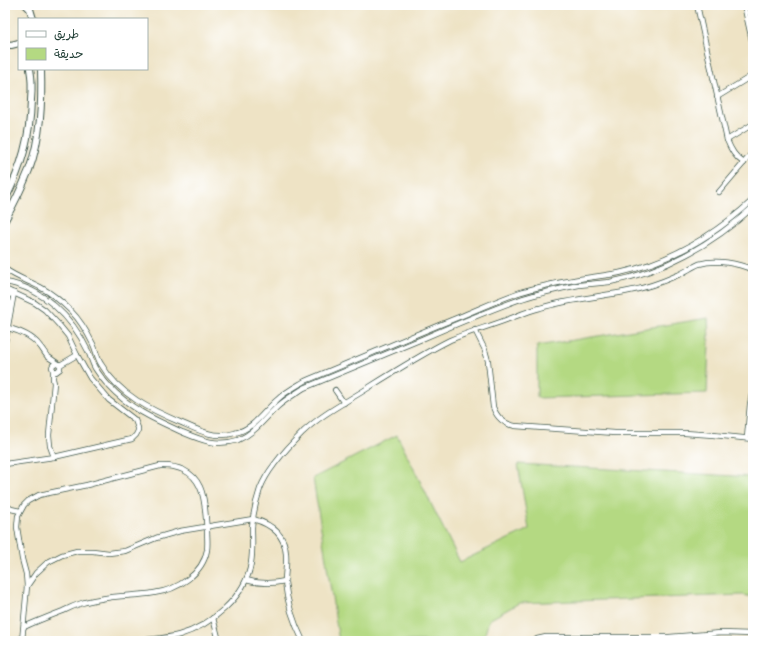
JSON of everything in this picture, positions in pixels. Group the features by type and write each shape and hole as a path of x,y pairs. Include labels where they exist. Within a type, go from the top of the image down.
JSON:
{"main road":[{"path":"28,6 33,18"},
{"path":"5,44 18,44"},
{"path":"5,200 21,165 28,138 32,81 30,70"},
{"path":"5,220 29,169 37,140 40,110 41,70"}],"street":[{"path":"697,5 727,140 733,154 744,164"},
{"path":"744,5 753,45"},
{"path":"717,97 753,75"},
{"path":"727,140 753,124"},
{"path":"719,192 753,152"},
{"path":"5,269 23,280 41,288 58,299 72,312 84,327 94,344 100,363 125,392 141,404 158,413 207,434 226,435 244,430 252,425 277,400 305,381 448,321 520,293 547,285 621,273 658,262 709,235 740,212 753,200"},
{"path":"5,282 20,285 39,294 57,307 79,336 88,351 95,368 107,384 121,398 137,410 154,420 204,441 215,443 226,442 237,440 247,435 276,408 304,388 519,299 579,286 628,278 664,265 693,252 730,227 753,207"},
{"path":"136,641 172,639 199,627 223,610 237,595 246,580 252,552 253,519 256,502 264,480 284,452 304,431 323,416 427,352 475,330 538,308 572,300 606,296 643,288 678,275 699,264 725,263 738,265 753,270"},
{"path":"5,289 28,299 45,310 68,336 90,378 109,400 135,420 138,428 138,432 132,439 54,457 5,464"},
{"path":"5,296 14,293"},
{"path":"5,342 14,293"},
{"path":"448,321 450,327"},
{"path":"8,328 17,330 33,338 47,356 58,366"},
{"path":"475,330 485,350 488,361 495,414 506,424 515,426 615,432 685,433 753,439"},
{"path":"53,370 56,372 58,366 77,355"},
{"path":"47,356 53,370"},
{"path":"54,457 50,446 49,435 54,383 53,364 58,366"},
{"path":"54,383 57,379 58,366"},
{"path":"747,438 753,389"},
{"path":"336,390 344,403"},
{"path":"22,641 27,586 17,527 20,511 28,501 39,494 87,485 160,466 179,468 188,472 195,478 203,495 208,549 201,566 186,581 166,591 104,598 81,603 24,627"},
{"path":"5,504 11,509 20,511"},
{"path":"27,586 36,573 48,562 62,555 77,551 109,553 125,551 173,532 253,519 272,527 282,539 286,554 285,582 288,598 292,615 303,641"},
{"path":"246,580 265,584 285,582"},
{"path":"213,618 219,641"},
{"path":"534,641 546,637 669,639 723,633 753,634"}],"green space":[{"path":"708,318 709,342 707,393 537,398 537,346"},
{"path":"397,435 460,562 529,529 518,464 753,477 753,597 743,595 519,603 489,620 483,641 339,641 313,478"}]}
